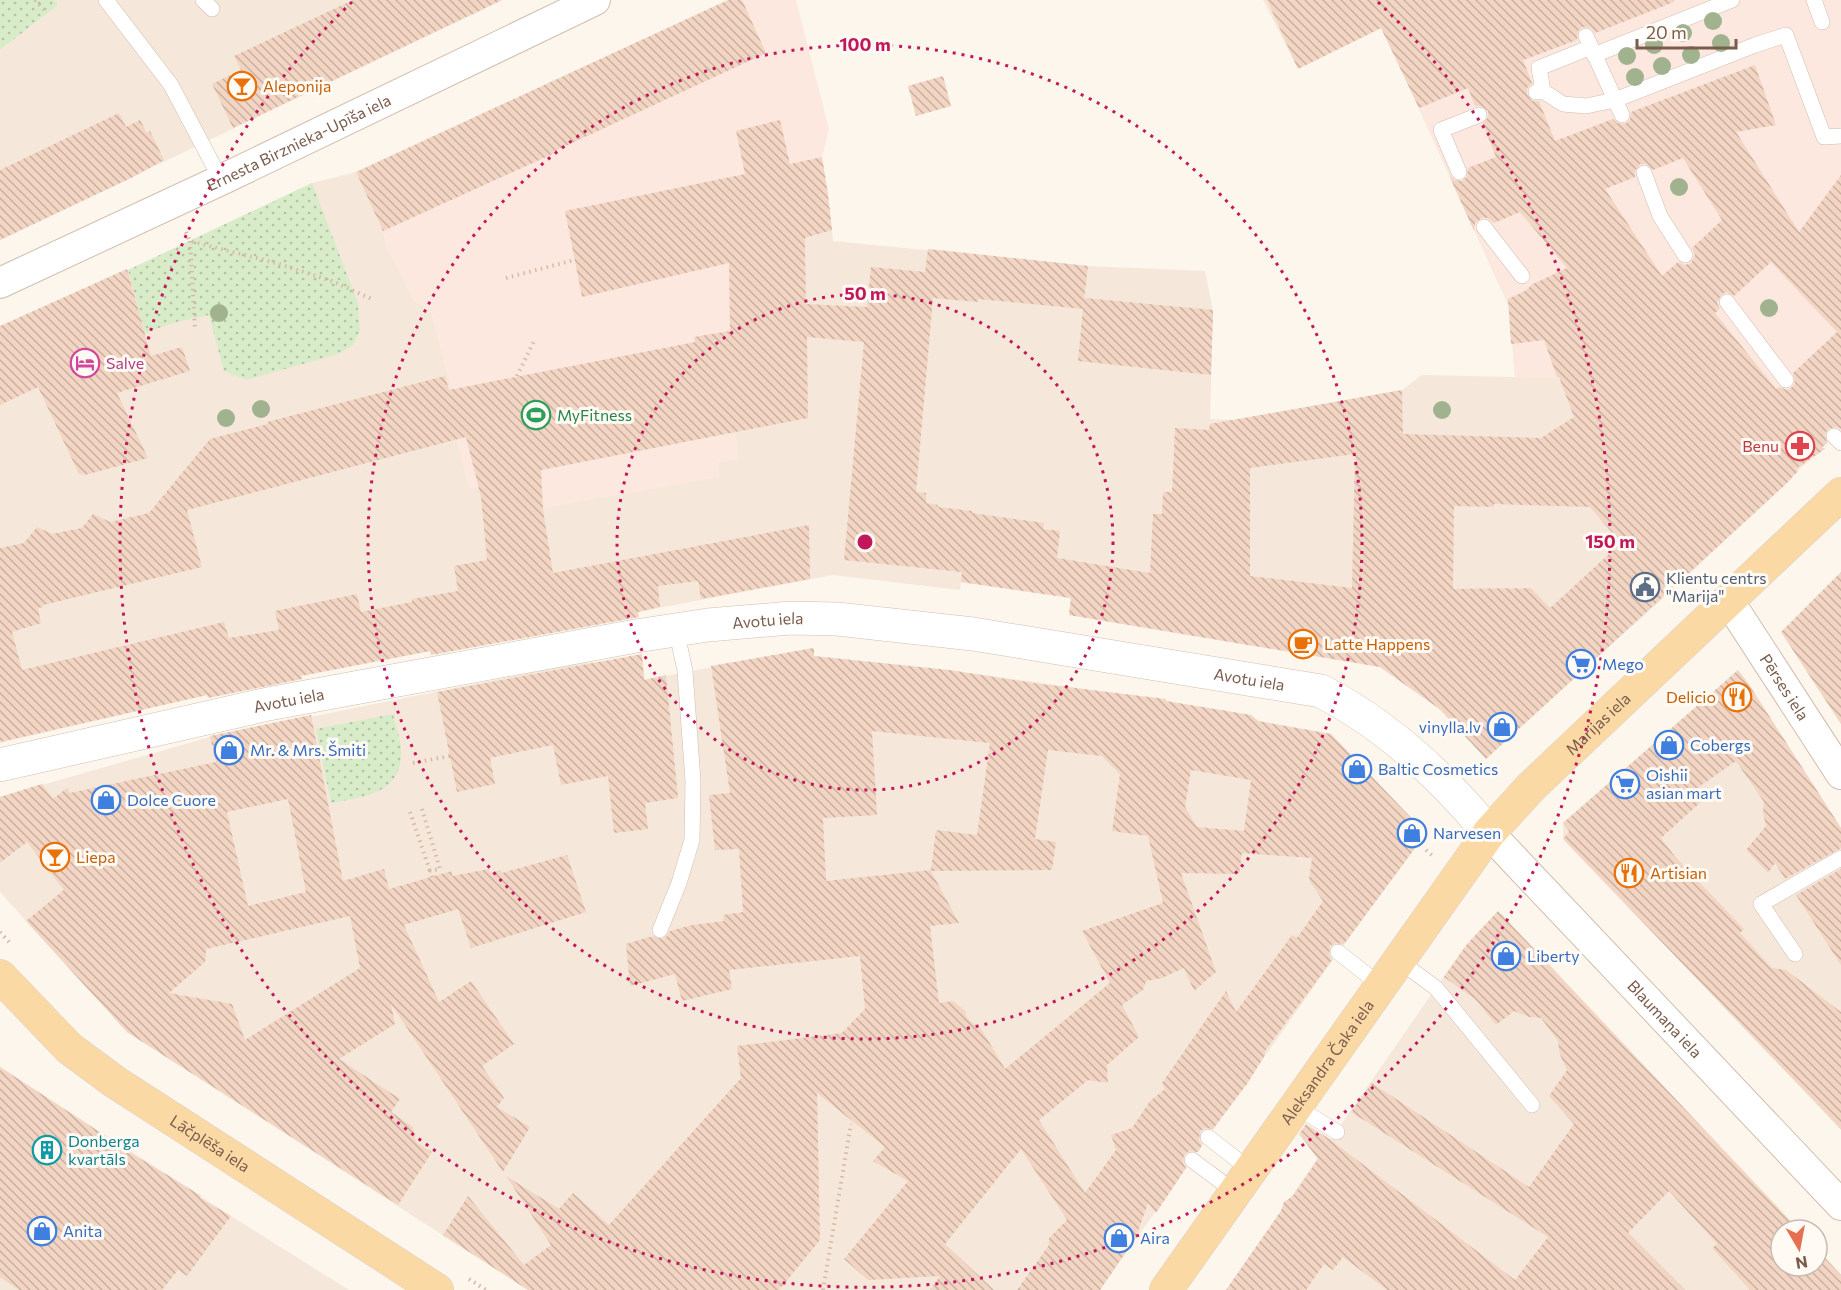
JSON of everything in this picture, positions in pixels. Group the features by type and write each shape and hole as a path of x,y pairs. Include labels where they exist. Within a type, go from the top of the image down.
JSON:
{"main road":[{"name":"Marijas iela","path":"1489,833 1531,787 1841,494"},
{"name":"Aleksandra Čaka iela","path":"1166,1290 1489,833"},
{"name":"Lāčplēša iela","path":"0,976 69,1048 115,1082 437,1290"}],"street":[{"name":"Ernesta Birznieka-Upīša iela","path":"0,283 221,180 595,0"},
{"name":"Pērses iela","path":"1728,600 1841,774"},
{"name":"Avotu iela","path":"0,765 268,704 676,629 791,618 837,619 973,634 1321,691 1372,720 1451,788 1489,833"},
{"name":"Blaumaņa iela","path":"1489,833 1841,1205"}],"lane":[{"path":"106,0 171,85 221,180"},
{"path":"1732,0 1590,46 1539,68 1540,92 1563,104 1586,106 1615,100 1786,35 1824,137 1841,136"},
{"path":"1814,0 1822,22"},
{"path":"1590,46 1622,115"},
{"path":"1459,172 1441,130 1479,115"},
{"path":"1644,173 1660,216 1685,255"},
{"path":"1484,227 1522,276"},
{"path":"1727,302 1786,380"},
{"path":"660,930 680,883 692,840 693,781 684,672 676,629"},
{"path":"1795,954 1761,904 1841,858"},
{"path":"1338,952 1389,973 1436,988 1532,1105"},
{"path":"1295,1106 1337,1132"},
{"path":"1208,1137 1243,1181"},
{"path":"1192,1160 1243,1181"}],"path":[{"path":"34,0 47,14"},
{"path":"186,232 190,241 195,330"},
{"path":"190,241 276,263 332,281 374,300"},
{"path":"507,278 574,260"},
{"path":"517,376 534,342"},
{"path":"413,763 450,756"},
{"path":"410,812 431,874 440,869 422,809"},
{"path":"824,1290 851,1124"}],"shaded area":[{"path":"55,0 503,0 0,240 0,50 58,5"},
{"path":"728,0 796,0 829,129 822,157 832,230 805,238 808,418 735,432 739,459 717,463 719,477 544,508 483,516 480,488 469,488 456,439 458,411 431,311 414,300 387,247 383,231 356,172"},
{"path":"1263,0 1841,0 1841,430 1683,580 1491,754 1482,754 1436,706 1380,667 1069,615 1071,598 961,582 960,590 833,575 241,687 0,743 0,328 312,183 356,172 383,231 387,247 414,300 431,311 458,411 719,476 717,463 735,432 807,418 805,238 832,230 833,241 1088,266 1205,271 1213,310 1210,419 1234,420 1402,390 1422,375 1515,377 1509,307 1382,28 1298,69"},
{"path":"1437,0 1841,0 1841,428 1797,470 1565,378 1515,377 1509,304 1380,23"},
{"path":"813,648 814,657 957,671 1098,691 1251,715 1258,721 1331,734 1419,826 1421,840 1330,964 1100,1290 528,1290 127,1032 0,892 0,797 210,737 574,664 642,658 645,680"},
{"path":"1743,676 1841,828 1841,1130 1563,839 1563,823 1730,678"},
{"path":"1498,913 1502,914 1788,1218 1769,1218 1769,1278 1829,1278 1829,1262 1841,1275 1841,1290 1226,1290 1463,949"},
{"path":"0,1067 231,1216 349,1290 0,1290"}],"green space":[{"path":"0,0 55,0 58,5 0,50"},
{"path":"312,183 358,303 360,330 353,345 338,354 246,380 224,371 209,315 176,322 145,333 128,270"},
{"path":"393,714 401,750 399,768 394,779 377,792 331,803 316,729"}],"building":[{"path":"353,0 502,0 233,128 212,84 241,70 234,56"},
{"path":"728,0 742,0 766,53 383,231 356,172"},
{"path":"1267,0 1674,0 1674,2 1595,33 1591,28 1583,27 1578,31 1577,40 1523,60 1532,83 1527,88 1527,94 1532,101 1539,101 1555,141 1613,119 1617,123 1625,124 1630,120 1631,112 1755,65 1776,125 1736,132 1799,232 1841,175 1841,429 1836,427 1828,429 1825,434 1827,443 1822,447 1825,449 1796,469 1798,471 1785,485 1486,759 1441,710 1380,667 1069,615 1071,598 961,582 962,572 844,560 864,342 807,337 808,418 541,470 543,510 553,573 809,525 810,579 701,599 698,581 658,586 660,607 638,612 639,617 431,655 430,651 301,676 302,679 208,698 207,695 0,742 0,548 24,543 37,527 52,534 82,528 93,514 110,522 149,513 210,439 268,424 267,422 445,376 449,390 695,342 694,337 730,331 729,263 582,297 565,211 745,174 736,131 780,120 790,164 822,157 828,194 832,230 805,238 806,304 867,307 871,267 925,272 928,249 1088,266 1083,309 978,299 978,302 933,298 916,492 926,493 926,503 938,505 938,507 1044,523 1043,529 1060,531 1057,558 1150,573 1153,514 1162,514 1163,492 1172,492 1175,428 1209,430 1210,424 1402,390 1403,434 1541,438 1574,417 1544,340 1511,344 1508,299 1567,268 1520,212 1494,223 1488,218 1482,218 1475,223 1474,231 1449,175 1454,180 1462,181 1467,177 1468,168 1496,157 1483,124 1488,117 1488,111 1481,106 1475,106 1468,88 1419,108 1381,28 1298,69","holes":["1683,158 1722,220 1692,248 1695,255 1691,263 1685,265 1678,262 1662,276 1605,189 1635,177 1635,171 1640,164 1646,164 1653,170","1771,262 1837,332 1793,373 1795,383 1791,388 1776,389 1715,313 1720,309 1717,303 1721,295 1726,292 1734,296","466,437 481,497 487,560 454,566 458,591 412,599 412,602 361,612 357,594 275,611 279,630 229,638 224,622 22,670 12,632 41,623 38,608 43,605 202,567 187,510","1355,454 1352,588 1250,576 1250,468","1494,504 1590,507 1621,543 1550,608 1531,588 1453,589 1454,506 1494,507"]},
{"path":"943,76 951,106 916,116 908,86"},
{"path":"119,113 126,127 140,120 147,133 150,131 164,160 0,240 0,170"},
{"path":"127,269 151,356 182,347 190,371 117,393 148,458 81,476 84,473 79,474 38,387 0,405 0,326"},
{"path":"1084,298 1213,310 1211,375 1078,361"},
{"path":"1841,572 1841,724 1781,632"},
{"path":"814,648 814,656 949,670 1166,699 1166,701 1251,715 1258,721 1331,734 1419,826 1421,840 1344,944 1335,943 1330,946 1329,955 1332,960 1265,1051 1265,1055 1247,1084 1213,1129 1205,1128 1200,1131 1199,1140 1202,1145 1198,1152 1189,1151 1184,1155 1183,1163 1186,1168 1156,1213 1148,1203 1136,1237 1100,1290 1017,1290 1049,1245 1049,1238 1067,1220 1021,1149 945,1244 994,1290 930,1290 940,1276 868,1280 844,1259 908,1181 873,1161 885,1147 817,1093 820,1240 779,1290 528,1290 443,1235 468,1196 524,1265 551,1245 506,1176 559,1209 573,1193 609,1225 741,1078 737,1046 842,1033 865,1009 860,956 729,970 732,989 682,1001 675,974 630,986 626,944 653,936 662,939 670,931 692,925 724,921 723,915 743,912 739,849 715,850 709,795 730,793 711,666","holes":["872,731 990,743 977,835 936,830 931,870 826,881 823,818 877,815","1048,750 1102,756 1120,774 1112,831 1148,836 1163,903 1082,931 1110,983 1005,1069 982,1030 967,1018 965,1011 953,1001 939,1003 930,926 959,923 931,871 1052,870 1056,842 1035,839","1191,770 1251,780 1244,831 1197,827 1185,807","1242,853 1312,858 1309,880 1323,901 1297,938 1292,935 1236,1012 1226,991 1162,1083 1165,1089 1150,1101 1132,1128 1111,1135 1116,1150 1085,1193 1039,1120 1088,1080 1108,1083 1107,1065 1139,1037 1122,1005 1143,990 1146,981 1162,978 1184,968 1194,991 1216,972 1181,873 1239,874"]},
{"path":"642,654 644,680 666,675 678,798 645,803 648,829 614,833 608,776 561,785 553,745 490,758 495,784 457,792 437,692"},
{"path":"1738,670 1841,828 1841,848 1785,879 1775,863 1768,873 1746,850 1766,826 1763,813 1764,802 1736,761 1693,791 1701,802 1661,838 1676,858 1744,929 1740,933 1772,968 1786,970 1841,1012 1841,1129 1563,839 1569,831 1563,823"},
{"path":"311,715 343,881 384,869 389,889 452,871 452,876 489,869 490,873 500,870 502,873 567,855 586,912 471,948 458,909 404,925 439,1002 471,981 514,1044 482,1066 504,1098 497,1107 530,1127 503,1172 391,1004 395,1024 339,1059 400,1099 391,1112 413,1127 416,1142 432,1152 398,1205 127,1032 26,921 64,890 27,842 0,863 0,797 42,784 53,799 67,788 70,793 216,762 210,736","holes":["288,799 306,892 248,906 227,812","350,916 360,968 245,1040 232,1004 169,993 205,962 206,949"]},
{"path":"1841,869 1841,965 1796,895"},
{"path":"1498,911 1788,1218 1769,1218 1769,1278 1829,1278 1829,1262 1841,1275 1841,1290 1750,1290 1712,1248 1717,1244 1669,1191 1628,1233 1685,1290 1387,1290 1343,1257 1333,1270 1324,1264 1306,1290 1226,1290 1281,1211 1284,1202 1293,1196 1318,1159 1299,1134 1306,1124 1328,1138 1515,1280 1548,1237 1351,1112 1372,1083 1529,1187 1574,1124 1549,1096 1567,1070 1560,1055 1558,1041 1541,1018 1529,1017 1514,1011 1496,1025 1476,1000 1444,977 1468,943"},
{"path":"0,1067 231,1216 187,1276 178,1270 162,1290 19,1290 0,1277"}],"place":[{"name":"Aleponija","path":"242,86"},
{"name":"Salve","path":"85,363"},
{"name":"MyFitness","path":"536,415"},
{"name":"Benu","path":"1800,446"},
{"name":"Klientu centrs \"Marija\"","path":"1645,587"},
{"name":"Latte Happens","path":"1303,644"},
{"name":"Mego","path":"1581,664"},
{"name":"Delicio","path":"1737,697"},
{"name":"vinylla.lv","path":"1502,727"},
{"name":"Cobergs","path":"1669,745"},
{"name":"Mr. & Mrs. Šmiti","path":"229,750"},
{"name":"Baltic Cosmetics","path":"1357,769"},
{"name":"Oishii asian mart","path":"1625,784"},
{"name":"Dolce Cuore","path":"106,800"},
{"name":"Narvesen","path":"1412,833"},
{"name":"Liepa","path":"55,857"},
{"name":"Artisian","path":"1629,873"},
{"name":"Liberty","path":"1506,956"},
{"name":"Donberga kvartāls","path":"47,1150"},
{"name":"Anita","path":"42,1231"},
{"name":"Aira","path":"1119,1238"}]}
